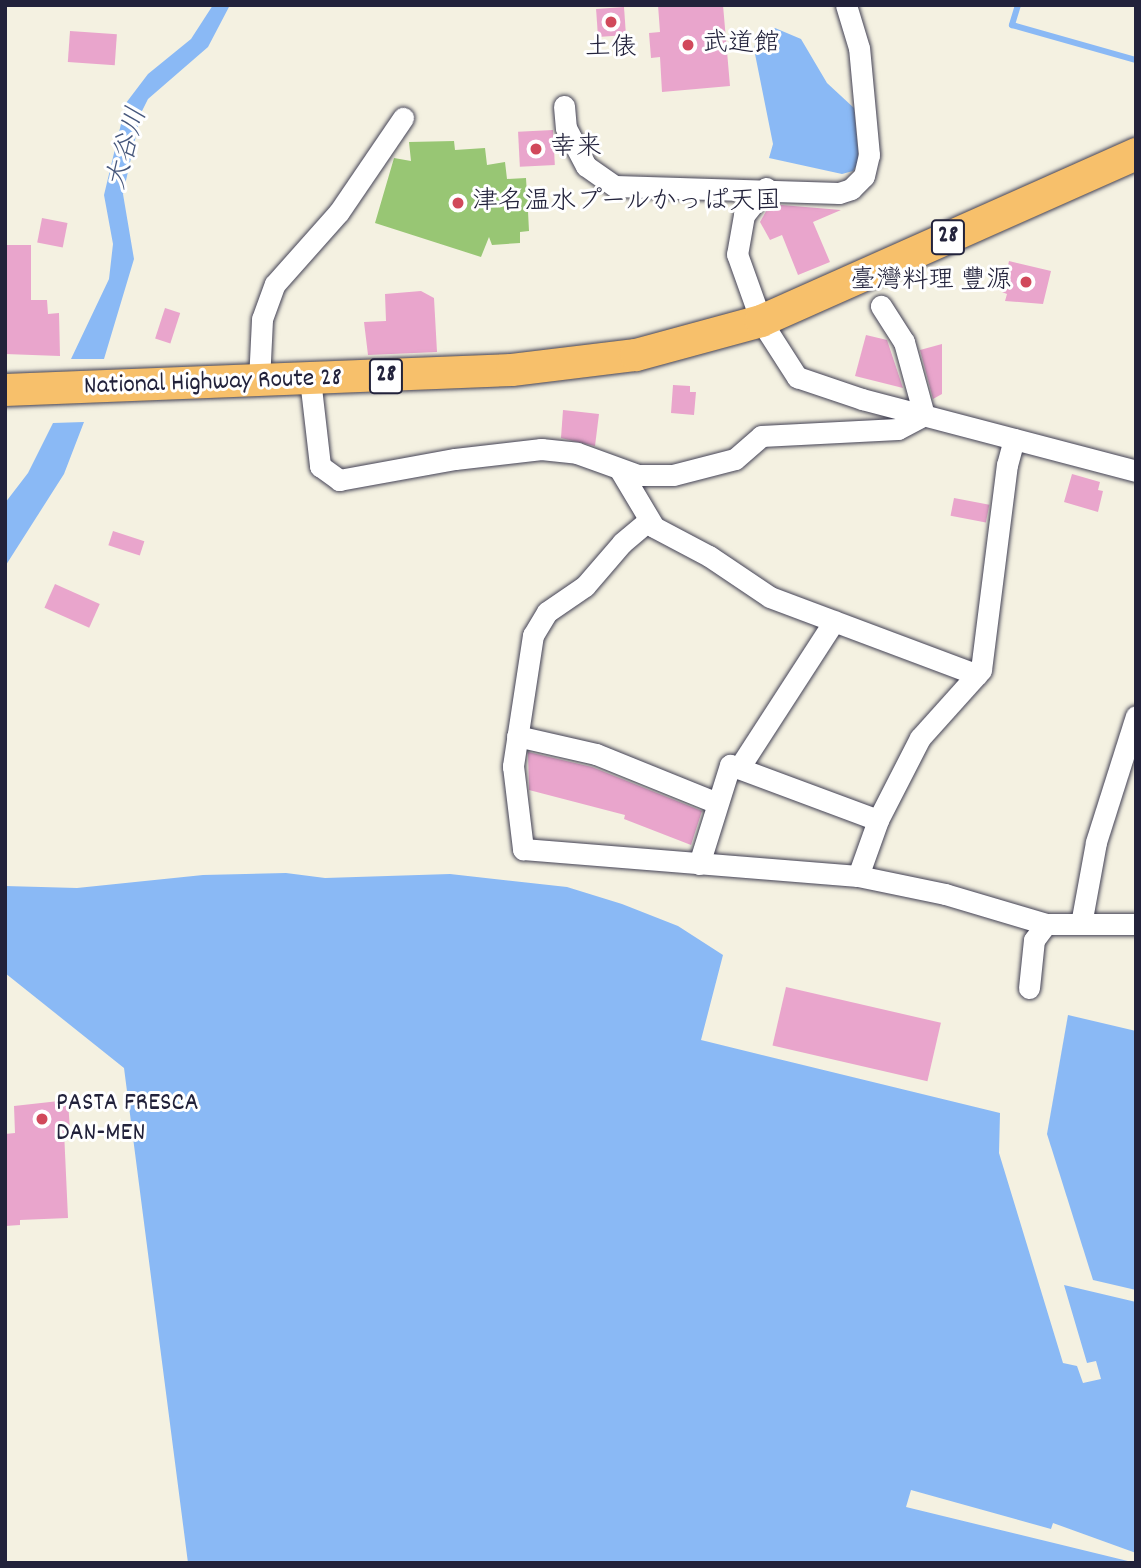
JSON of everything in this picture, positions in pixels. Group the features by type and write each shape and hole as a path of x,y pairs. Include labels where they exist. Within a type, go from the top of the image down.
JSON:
{"highway":[{"name":"National Highway Route 28","path":"5,390 310,379 577,364 648,352 761,321 1136,154"}],"street":[{"path":"564,106 566,128 586,166 615,186 839,192 851,189 869,166 859,48 846,5"},
{"path":"259,381 262,319 275,284 339,212 403,118"},
{"path":"766,188 744,215 737,243 743,278 761,321 784,362 804,382 1136,471"},
{"path":"881,306 904,342 924,415"},
{"path":"310,379 320,466 339,480 455,458 541,449 577,453 638,475 673,475 735,459 761,436 898,429 924,415"},
{"path":"858,876 878,820 920,738 977,675 990,625 1007,465 1014,439"},
{"path":"620,470 648,521 770,597 881,642 936,656 977,675"},
{"path":"648,521 622,543 585,586 538,624 513,766 523,849 858,876 945,894 1046,925 1136,924"},
{"path":"739,768 834,621"},
{"path":"1081,924 1096,842 1136,716"},
{"path":"517,736 596,754 715,802"},
{"path":"699,864 715,802 730,765 878,820"},
{"path":"1029,988 1034,940 1046,925"}],"green space":[{"name":"津名温水プールかっぱ天国","path":"454,141 455,150 485,148 487,165 505,162 507,179 526,178 527,195 535,194 535,211 528,211 529,231 520,232 520,243 492,245 489,237 481,257 375,223 394,158 411,161 409,142"}],"water":[{"name":"大谷川","path":"213,5 230,5 208,47 148,99 141,113 123,194 134,259 104,359 71,359 109,279 113,244 104,195 126,103 148,74 191,39"},
{"path":"775,28 801,39 827,83 854,108 859,161 853,171 842,174 769,158 773,144 754,49 757,36"},
{"path":"84,422 64,474 6,565 5,503 28,473 53,423"},
{"path":"286,873 325,878 450,874 567,887 622,904 678,926 723,955 701,1040 1000,1113 999,1153 1063,1363 1077,1366 1083,1383 1101,1379 1096,1361 1087,1363 1064,1285 1136,1302 1136,1563 188,1563 124,1068 5,973 5,886 77,888 203,875"},
{"path":"1068,1015 1136,1031 1136,1290 1093,1280 1047,1134"}],"pier":[{"path":"911,1490 1051,1529 1053,1523 1136,1553 1136,1563 906,1507"}],"building":[{"name":"武道館","path":"658,5 723,5 730,86 662,92 660,57 651,58 649,33 660,32"},
{"name":"土俵","path":"624,7 626,35 598,37 596,9"},
{"path":"70,31 117,34 115,65 68,62"},
{"name":"幸来","path":"553,130 555,165 520,167 518,132"},
{"path":"770,204 841,210 813,222 830,262 798,275 782,235 770,240 760,222"},
{"path":"42,218 68,223 63,248 37,243"},
{"path":"5,245 31,245 31,300 47,300 48,314 59,313 60,356 5,354"},
{"name":"臺灣料理 豐源","path":"1009,261 1051,271 1043,304 1005,301 1007,294 1002,292"},
{"path":"421,291 434,298 437,352 368,355 364,322 386,321 385,294"},
{"path":"165,308 180,313 170,343 155,338"},
{"path":"866,335 887,340 903,388 855,376"},
{"path":"942,344 942,394 933,399 920,350"},
{"path":"673,385 690,386 690,392 696,392 694,415 671,413"},
{"path":"563,410 599,414 595,446 561,438"},
{"path":"1072,474 1100,482 1098,490 1103,491 1098,512 1064,502"},
{"path":"954,498 989,505 986,523 951,516"},
{"path":"113,531 144,541 140,555 108,545"},
{"path":"55,584 100,604 89,628 44,608"},
{"path":"528,752 592,767 702,811 691,845 624,819 625,815 529,790"},
{"path":"786,987 941,1023 927,1081 773,1045"},
{"path":"68,1100 70,1131 64,1131 68,1218 20,1220 20,1225 5,1226 5,1134 15,1133 14,1106"}],"waterway":[{"path":"1018,5 1012,25 1136,60"}],"place":[{"name":"土俵","path":"611,22"},
{"name":"武道館","path":"688,45"},
{"name":"幸来","path":"536,149"},
{"name":"津名温水プールかっぱ天国","path":"458,203"},
{"name":"臺灣料理 豐源","path":"1026,282"},
{"name":"PASTA FRESCA DAN-MEN","path":"42,1119"}]}
